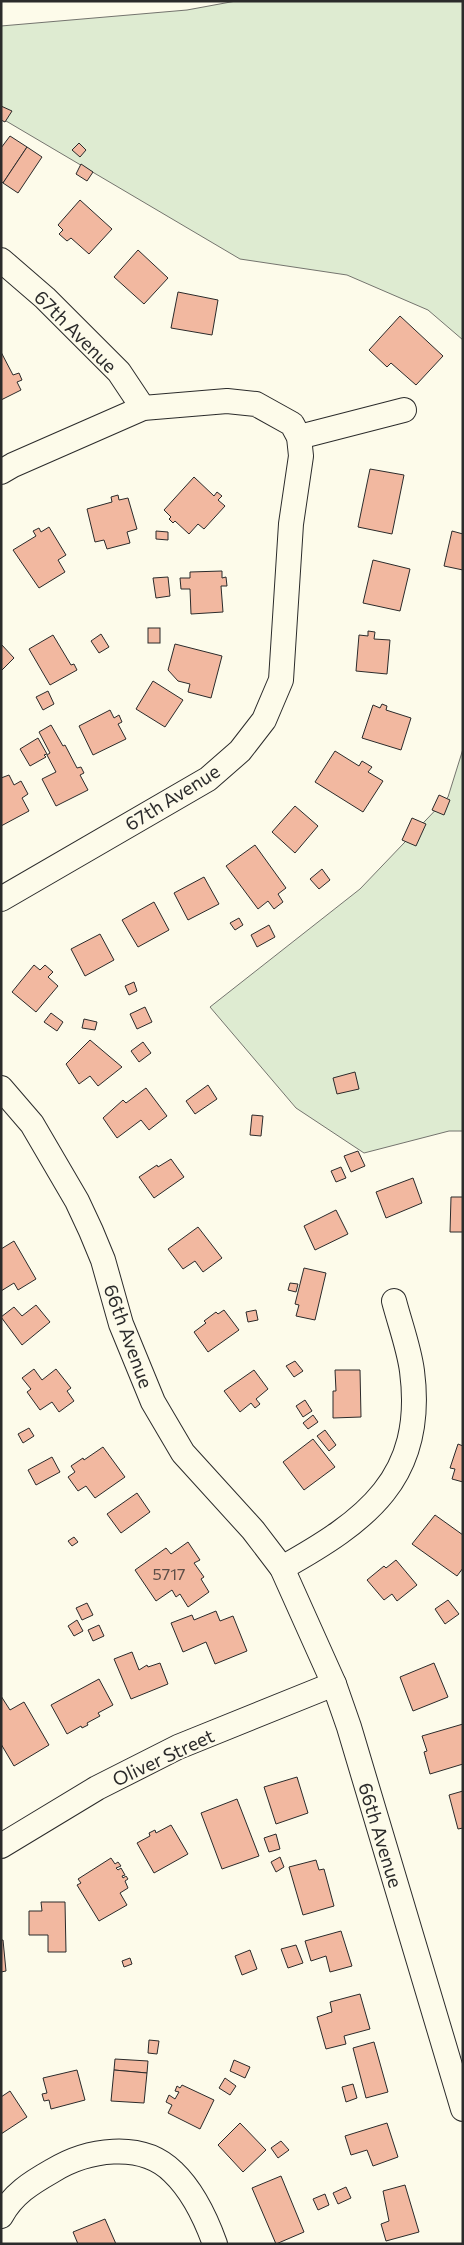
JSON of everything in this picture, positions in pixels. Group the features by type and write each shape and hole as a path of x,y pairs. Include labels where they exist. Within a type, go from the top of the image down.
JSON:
{"street":[{"name":"67th Avenue","path":"1,260 45,298 119,372 143,408"},
{"path":"1,472 143,408 227,401 256,404 292,424 299,437 404,410"},
{"name":"67th Avenue","path":"1,899 208,779 240,751 264,720 281,680 288,548 301,456 299,437"},
{"name":"66th Avenue","path":"1,1088 32,1124 77,1201 103,1260 121,1324 140,1374 166,1426 183,1453 253,1530 282,1568 334,1684 349,1727 463,2110"},
{"path":"282,1568 351,1526 393,1480 408,1449 413,1413 412,1371 394,1301"},
{"name":"Oliver Street","path":"1,1846 97,1788 178,1747 334,1684"},
{"path":"1,2216 8,2202 32,2183 56,2168 100,2152 117,2151 137,2154 156,2161 172,2170 183,2182 208,2222 215,2244"}],"green space":[{"path":"236,1 463,1 463,340 428,310 347,275 240,259 1,118 1,26 187,10"},
{"path":"463,749 463,1131 449,1131 364,1153 296,1108 210,1007 360,889 448,797"}],"building":[{"path":"1,106 12,111 5,122 1,120"},
{"path":"10,136 27,147 3,183 1,181 1,148"},
{"path":"79,143 86,150 80,157 72,150"},
{"path":"27,147 42,157 18,193 3,183"},
{"path":"81,164 93,172 87,181 76,174"},
{"path":"80,200 112,229 89,254 71,238 67,241 59,234 63,230 58,225"},
{"path":"138,250 168,278 144,304 114,277"},
{"path":"178,292 218,300 212,335 171,328"},
{"path":"400,316 443,356 416,385 391,363 387,367 369,350"},
{"path":"1,352 13,375 19,373 22,380 17,382 21,390 1,400"},
{"path":"370,469 404,475 392,534 358,527"},
{"path":"194,477 214,496 217,492 222,496 218,500 225,506 204,529 198,524 189,534 175,521 173,523 169,519 171,517 164,510"},
{"path":"118,495 119,500 128,498 137,529 127,532 130,543 107,549 104,540 95,542 87,509 112,502 111,497"},
{"path":"49,527 66,555 58,560 65,572 39,588 13,550 36,536 33,531 39,528 41,532"},
{"path":"156,531 168,532 168,540 156,539"},
{"path":"452,531 463,534 463,570 444,566"},
{"path":"373,560 410,569 400,611 363,603"},
{"path":"222,571 222,578 226,577 227,586 221,586 223,612 191,614 190,589 181,589 180,578 190,578 190,572"},
{"path":"168,577 170,596 156,598 153,578"},
{"path":"148,628 160,628 160,643 148,643"},
{"path":"368,631 375,632 374,639 390,640 387,674 356,671 359,635 368,636"},
{"path":"101,634 109,647 99,653 91,641"},
{"path":"53,635 71,665 74,664 77,670 50,685 29,649"},
{"path":"1,644 14,658 2,670 1,669"},
{"path":"175,644 222,656 211,698 188,692 190,684 178,681 168,670"},
{"path":"153,681 183,700 165,727 136,709"},
{"path":"48,691 54,704 43,710 36,697"},
{"path":"382,704 387,706 386,710 411,718 401,750 362,738 373,705 380,708"},
{"path":"110,710 114,718 119,715 122,722 118,724 126,739 93,755 79,726"},
{"path":"51,725 63,746 65,745 77,768 81,767 84,773 80,775 88,790 56,806 42,779 56,772 47,755 50,753 39,732"},
{"path":"38,738 47,754 44,755 46,757 30,766 20,749"},
{"path":"335,751 359,766 362,761 372,767 368,772 383,781 363,812 315,782"},
{"path":"9,775 14,785 21,781 28,794 22,798 29,811 1,826 1,778"},
{"path":"439,795 450,800 444,815 432,810"},
{"path":"295,806 318,826 295,853 272,832"},
{"path":"412,818 426,824 416,846 402,840"},
{"path":"255,845 286,888 278,894 283,902 274,909 268,901 258,909 226,866"},
{"path":"322,869 330,880 319,889 310,879"},
{"path":"204,877 219,904 188,920 174,893"},
{"path":"154,902 169,930 138,947 122,920"},
{"path":"239,918 243,925 235,930 230,923"},
{"path":"269,925 275,937 257,947 251,935"},
{"path":"100,934 114,960 85,976 71,949"},
{"path":"34,965 40,970 45,965 53,972 48,977 58,986 36,1012 12,992"},
{"path":"134,982 137,991 129,995 125,986"},
{"path":"145,1007 152,1022 137,1029 130,1014"},
{"path":"51,1013 63,1022 57,1031 44,1022"},
{"path":"84,1019 97,1022 95,1030 82,1028"},
{"path":"90,1040 122,1067 98,1086 90,1076 79,1084 66,1064"},
{"path":"143,1042 151,1053 139,1062 131,1051"},
{"path":"355,1072 359,1089 337,1094 333,1078"},
{"path":"208,1085 217,1099 195,1114 186,1101"},
{"path":"146,1088 167,1116 149,1130 141,1120 117,1138 103,1118 123,1100 126,1103"},
{"path":"252,1115 263,1116 261,1136 250,1135"},
{"path":"358,1151 365,1166 351,1172 344,1156"},
{"path":"171,1159 184,1177 154,1198 139,1177 157,1165 158,1167"},
{"path":"341,1167 346,1178 336,1182 331,1171"},
{"path":"413,1178 422,1203 386,1218 376,1192"},
{"path":"451,1197 463,1197 463,1232 450,1232"},
{"path":"336,1210 348,1234 315,1250 304,1226"},
{"path":"198,1227 222,1258 203,1272 195,1261 183,1269 168,1249"},
{"path":"14,1241 36,1279 18,1290 14,1283 1,1291 1,1249"},
{"path":"304,1268 326,1273 315,1320 296,1316 299,1305 295,1304"},
{"path":"290,1283 298,1284 296,1292 288,1290"},
{"path":"36,1305 50,1322 22,1345 1,1317 14,1307 22,1316"},
{"path":"224,1310 239,1330 208,1352 194,1332 216,1312 218,1314"},
{"path":"256,1310 258,1320 248,1322 246,1312"},
{"path":"295,1361 303,1371 294,1377 286,1366"},
{"path":"34,1369 42,1380 56,1369 71,1388 67,1391 74,1401 59,1412 52,1402 40,1410 27,1392 31,1389 22,1378"},
{"path":"254,1370 268,1389 256,1399 260,1404 255,1408 251,1403 240,1412 224,1391"},
{"path":"335,1370 360,1370 361,1417 333,1418 333,1391 336,1391"},
{"path":"305,1400 312,1411 303,1417 296,1406"},
{"path":"313,1415 318,1422 308,1429 303,1423"},
{"path":"29,1428 34,1436 23,1443 18,1434"},
{"path":"325,1430 336,1445 329,1451 317,1436"},
{"path":"313,1439 335,1467 304,1490 283,1462"},
{"path":"458,1444 463,1446 463,1482 452,1479 455,1469 450,1468"},
{"path":"103,1447 125,1477 95,1498 86,1486 78,1491 68,1477 75,1472 71,1466"},
{"path":"52,1457 60,1472 36,1485 28,1470"},
{"path":"137,1493 150,1512 121,1533 107,1514"},
{"path":"435,1515 463,1535 463,1568 457,1576 412,1544"},
{"path":"74,1537 78,1542 72,1546 68,1541"},
{"path":"188,1542 200,1560 194,1563 204,1577 201,1579 209,1592 188,1607 180,1594 176,1597 172,1590 156,1601 135,1570 166,1548 171,1554"},
{"path":"396,1560 417,1585 397,1601 392,1594 384,1600 367,1580 384,1566 386,1568"},
{"path":"448,1600 459,1614 445,1624 435,1609"},
{"path":"87,1603 93,1615 82,1620 76,1608"},
{"path":"216,1611 220,1621 233,1616 247,1651 215,1664 206,1642 183,1652 171,1623 192,1615 194,1620"},
{"path":"77,1620 83,1631 74,1636 68,1626"},
{"path":"99,1625 104,1636 93,1641 88,1630"},
{"path":"132,1652 139,1670 147,1665 148,1667 160,1663 168,1684 131,1699 114,1659"},
{"path":"434,1663 448,1697 413,1711 400,1677"},
{"path":"99,1679 113,1705 98,1713 100,1716 87,1723 88,1725 82,1728 81,1726 67,1734 51,1705"},
{"path":"1,1696 10,1710 24,1702 49,1745 14,1766 1,1744"},
{"path":"463,1724 463,1764 430,1774 424,1752 427,1751 422,1736"},
{"path":"297,1777 308,1813 276,1824 264,1787"},
{"path":"463,1791 463,1828 458,1829 449,1795"},
{"path":"237,1799 259,1856 222,1869 201,1813"},
{"path":"171,1825 188,1854 154,1873 137,1843 150,1836 149,1833 155,1830 156,1833"},
{"path":"276,1834 280,1849 269,1852 264,1838"},
{"path":"280,1857 284,1867 276,1872 271,1862"},
{"path":"111,1858 115,1864 118,1862 121,1866 116,1868 118,1870 121,1868 125,1875 122,1876 123,1878 126,1876 128,1879 125,1881 128,1888 120,1893 127,1905 99,1921 77,1885 81,1883 78,1879"},
{"path":"316,1860 319,1870 324,1869 334,1906 303,1915 289,1867"},
{"path":"41,1902 65,1902 66,1952 48,1952 48,1935 29,1935 29,1911 42,1911"},
{"path":"341,1931 352,1966 330,1972 326,1956 311,1961 305,1941"},
{"path":"1,1940 3,1940 6,1971 1,1972"},
{"path":"296,1945 303,1963 288,1968 281,1949"},
{"path":"250,1950 257,1969 242,1975 235,1956"},
{"path":"130,1958 132,1964 124,1967 122,1961"},
{"path":"360,1994 370,2029 344,2036 346,2044 326,2049 317,2017 332,2012 330,2002"},
{"path":"149,2040 159,2041 157,2054 148,2053"},
{"path":"374,2042 388,2092 366,2098 353,2048"},
{"path":"115,2059 148,2061 147,2073 114,2070"},
{"path":"234,2060 250,2067 245,2078 230,2071"},
{"path":"77,2070 85,2100 51,2109 49,2100 44,2101 42,2094 47,2093 43,2078"},
{"path":"114,2070 147,2073 144,2103 111,2101"},
{"path":"225,2078 236,2086 230,2095 219,2088"},
{"path":"353,2084 357,2098 346,2102 342,2087"},
{"path":"182,2085 214,2100 200,2129 168,2113 172,2105 166,2102 169,2095 175,2099 179,2092 175,2091 177,2086 180,2088"},
{"path":"10,2091 27,2117 1,2134 1,2097"},
{"path":"240,2123 266,2150 243,2172 218,2145"},
{"path":"387,2123 398,2157 373,2166 367,2150 351,2155 345,2136"},
{"path":"281,2141 289,2150 278,2158 271,2148"},
{"path":"281,2176 304,2232 276,2244 252,2188"},
{"path":"405,2185 419,2232 386,2241 381,2224 389,2221 383,2191"},
{"path":"346,2187 351,2198 338,2204 333,2193"},
{"path":"325,2194 329,2205 318,2210 313,2199"},
{"path":"105,2219 116,2244 78,2244 73,2232"}]}
